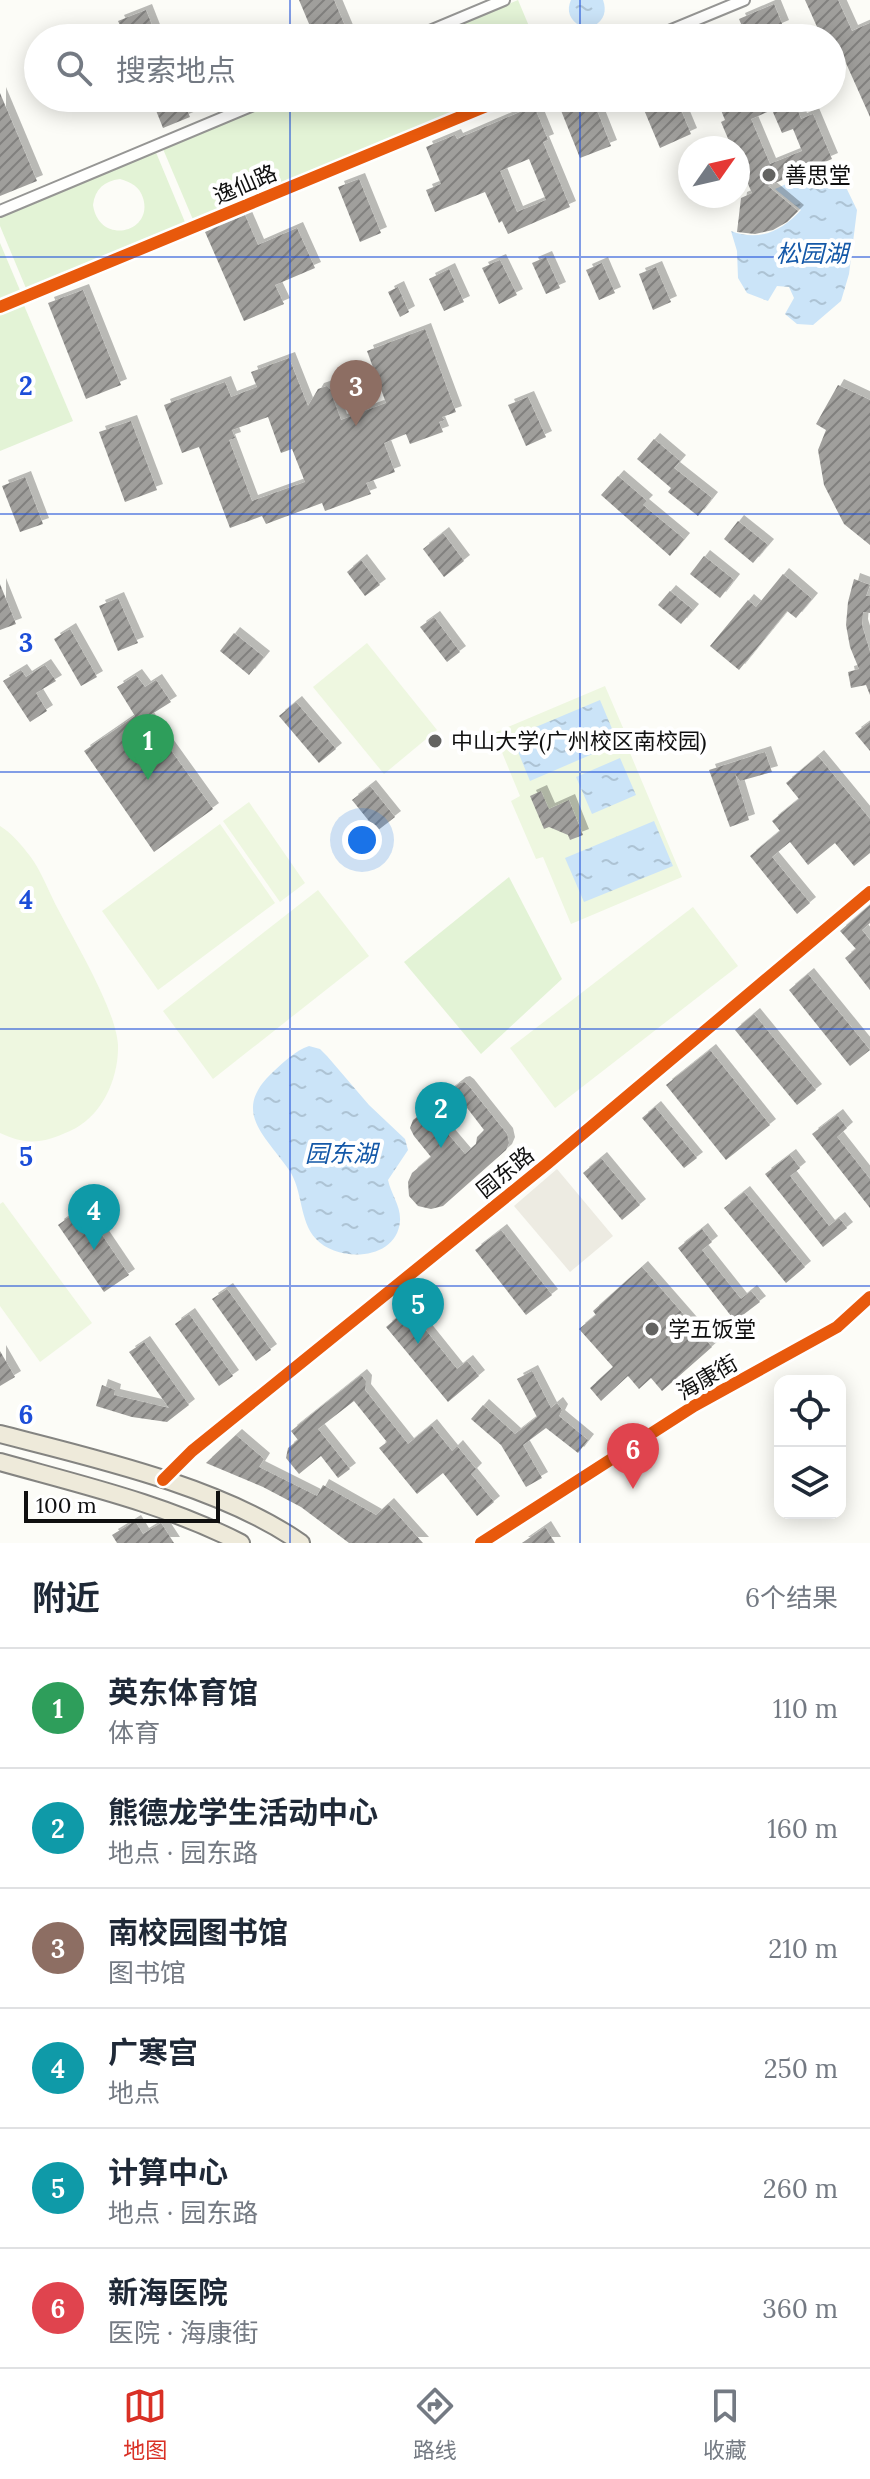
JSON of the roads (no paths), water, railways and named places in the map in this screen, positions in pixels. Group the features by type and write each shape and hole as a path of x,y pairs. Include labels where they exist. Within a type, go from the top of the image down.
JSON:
{"main road":[{"path":"0,1434 163,1480 246,1512 301,1543"},
{"path":"0,1462 149,1504 241,1543"}],"street":[{"path":"447,24 504,0"},
{"path":"686,24 744,0"},
{"path":"0,211 237,112"},
{"name":"逸仙路","path":"0,307 472,112"},
{"name":"园东路","path":"163,1480 192,1451 548,1163 870,892"},
{"name":"海康街","path":"481,1543 694,1406 837,1327 870,1297"}],"water":[{"path":"571,0 603,0 605,11 597,24 578,24 570,15"},
{"name":"松园湖","path":"816,171 842,179 857,210 849,274 841,301 813,325 797,324 785,314 794,298 789,287 777,286 768,301 747,293 738,278 737,251 731,231 760,235 786,224 801,210 775,189"},
{"path":"600,700 618,743 530,781 512,737"},
{"path":"620,758 636,795 592,814 576,777"},
{"path":"654,821 673,866 584,902 565,858"},
{"name":"园东湖","path":"309,1046 320,1049 369,1105 405,1139 408,1150 388,1180 400,1221 389,1244 378,1251 365,1254 338,1252 316,1239 307,1223 289,1170 256,1122 254,1098 261,1085 286,1060"}],"place":[{"name":"善思堂","path":"769,175"},
{"name":"南校园图书馆","path":"356,426"},
{"name":"中山大学(广州校区南校园)","path":"435,741"},
{"name":"英东体育馆","path":"148,780"},
{"name":"熊德龙学生活动中心","path":"441,1148"},
{"name":"广寒宫","path":"94,1250"},
{"name":"学五饭堂","path":"652,1329"},
{"name":"计算中心","path":"418,1344"},
{"name":"新海医院","path":"633,1489"}]}
